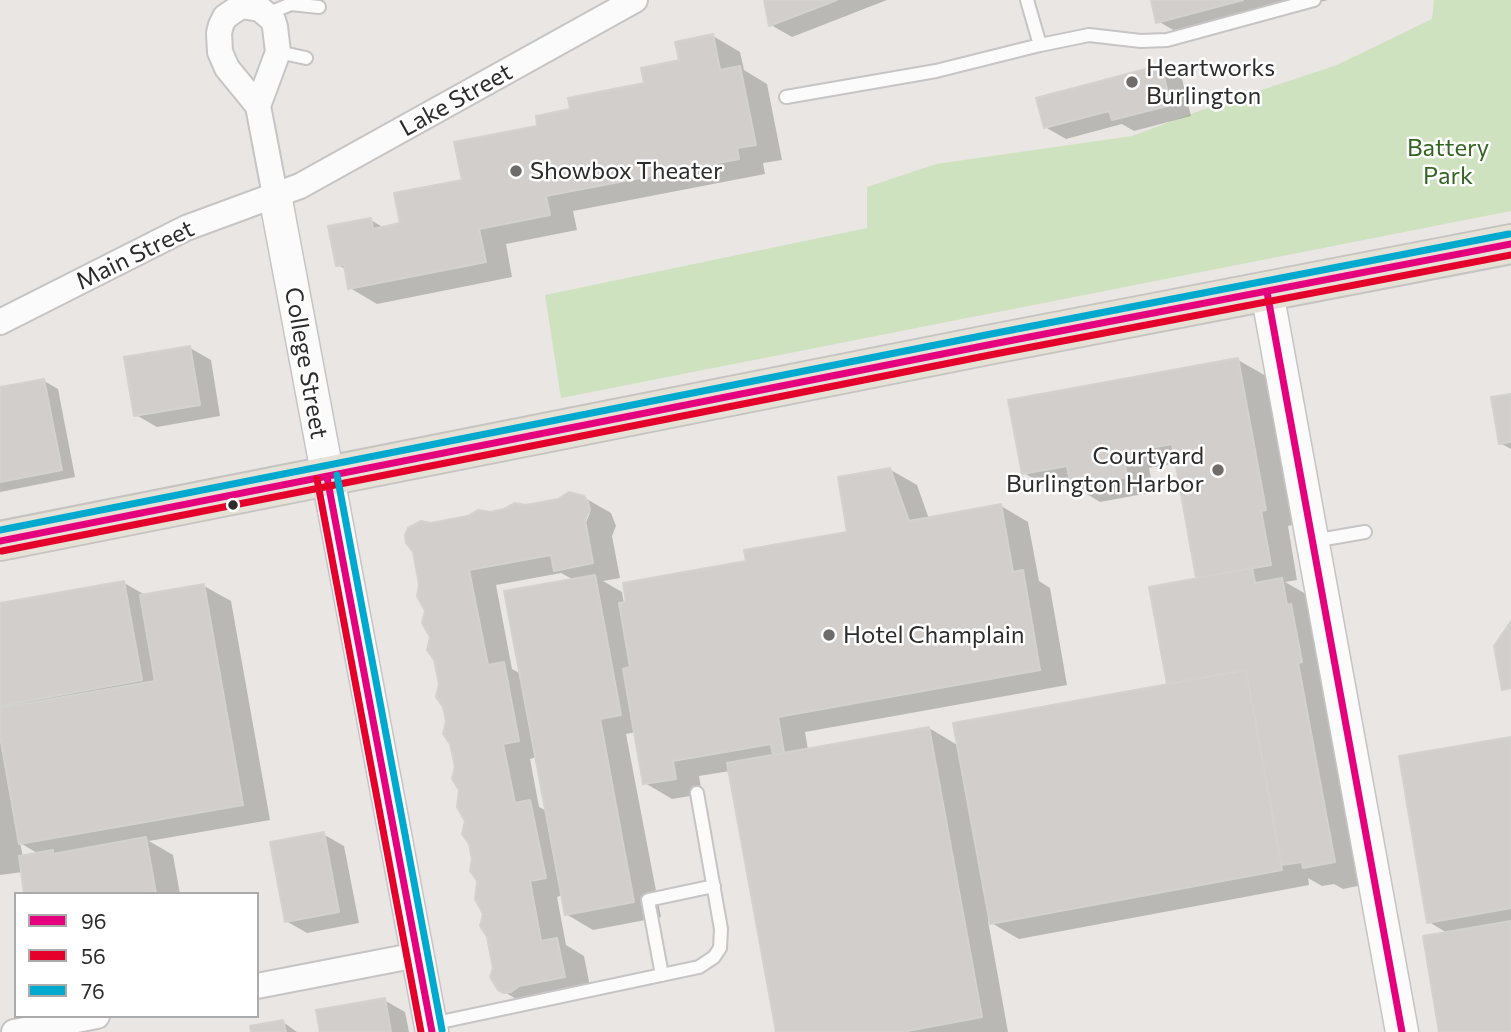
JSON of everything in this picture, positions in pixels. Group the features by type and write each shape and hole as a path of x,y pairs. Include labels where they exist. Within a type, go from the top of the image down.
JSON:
{"main road":[{"path":"0,541 1511,244"}],"street":[{"name":"Lake Street","path":"275,195 300,186 635,0"},
{"name":"College Street","path":"267,14 241,3 221,25 220,52 227,68 258,106 431,1028"},
{"path":"258,106 278,52 275,27 267,14"},
{"name":"Main Street","path":"0,322 186,228 275,195"},
{"path":"1267,292 1402,1032"},
{"path":"259,986 417,955"},
{"path":"14,1032 87,1018"}],"lane":[{"path":"1027,0 1041,45"},
{"path":"786,97 936,71 1089,34 1141,41 1167,40 1314,0"},
{"path":"267,14 292,4 319,7"},
{"path":"278,52 306,58"},
{"path":"1312,541 1365,532"},
{"path":"431,1028 707,963 720,948 721,929 697,793"},
{"path":"662,975 648,900 714,886"}],"green space":[{"name":"Battery Park","path":"1434,0 1511,0 1511,211 561,398 545,295 867,228 867,187 936,164 1132,136 1337,65 1432,19"}],"building":[{"path":"764,0 837,0 769,26"},
{"path":"1151,0 1243,0 1156,23"},
{"path":"713,34 720,70 740,66 756,145 737,148 739,159 546,196 550,215 479,229 486,262 348,289 344,265 336,266 328,226 371,218 373,229 400,223 394,193 462,180 454,142 537,126 536,116 570,109 568,98 644,83 641,68 679,60 675,42"},
{"name":"Heartworks Burlington","path":"1161,65 1171,105 1112,120 1109,111 1044,128 1036,98"},
{"path":"190,346 200,405 134,416 124,357"},
{"name":"Courtyard Burlington Harbor","path":"1238,358 1266,510 1261,511 1271,565 1196,578 1172,444 1123,453 1127,477 1071,487 1067,466 1022,474 1008,400"},
{"path":"44,379 62,470 0,482 0,387"},
{"path":"1511,394 1511,442 1499,444 1491,397"},
{"name":"Hotel Champlain","path":"890,468 909,521 1001,504 1013,572 1023,570 1040,670 778,717 784,753 773,755 771,744 673,761 676,779 643,784 623,669 630,667 619,603 626,602 623,583 746,561 744,550 847,532 838,477"},
{"path":"569,492 584,496 588,502 590,510 585,520 593,563 554,571 551,555 469,570 488,665 504,662 519,741 503,744 515,803 530,800 546,878 530,881 541,941 557,938 565,977 519,986 504,993 498,990 490,977 493,968 487,937 480,926 483,914 475,899 477,881 470,871 472,859 469,844 462,834 465,821 457,807 459,790 452,779 455,767 450,744 443,734 446,721 443,707 436,697 439,684 434,660 427,650 430,637 422,623 425,611 417,596 419,584 413,552 406,543 405,535 408,528 421,521 431,523 468,516 478,510 490,512 504,509 515,503 526,505 558,499"},
{"path":"1252,568 1255,583 1282,578 1287,605 1291,604 1302,662 1298,663 1335,862 1303,868 1302,862 1282,865 1246,670 1167,684 1149,587"},
{"path":"595,575 621,715 600,719 634,902 565,915 504,591"},
{"path":"124,581 142,680 0,706 0,603"},
{"path":"204,584 243,805 19,844 0,736 0,708 155,681 140,595"},
{"path":"1511,621 1511,688 1502,690 1494,646"},
{"path":"1246,670 1282,870 990,924 953,723"},
{"path":"929,727 982,1017 902,1032 776,1032 727,763"},
{"path":"1511,737 1511,908 1427,923 1399,756"},
{"path":"324,832 339,912 285,922 270,842"},
{"path":"146,837 156,892 24,892 19,856 53,850 53,854"},
{"path":"1511,921 1511,1032 1439,1032 1423,936"},
{"path":"385,998 391,1032 320,1032 316,1010"},
{"path":"283,1020 286,1032 251,1032 250,1026"}],"transit line":[{"name":"76","path":"0,530 1509,234"},
{"name":"96","path":"0,541 1511,244"},
{"name":"56","path":"2,551 995,354 1511,255"},
{"name":"96","path":"1267,292 1402,1032"},
{"name":"76","path":"337,475 442,1030"},
{"name":"96","path":"327,477 432,1032"},
{"name":"56","path":"317,479 421,1032"}],"place":[{"name":"Heartworks Burlington","path":"1132,82"},
{"name":"Showbox Theater","path":"516,171"},
{"name":"Courtyard Burlington Harbor","path":"1218,470"},
{"name":"Hotel Champlain","path":"829,635"}]}
